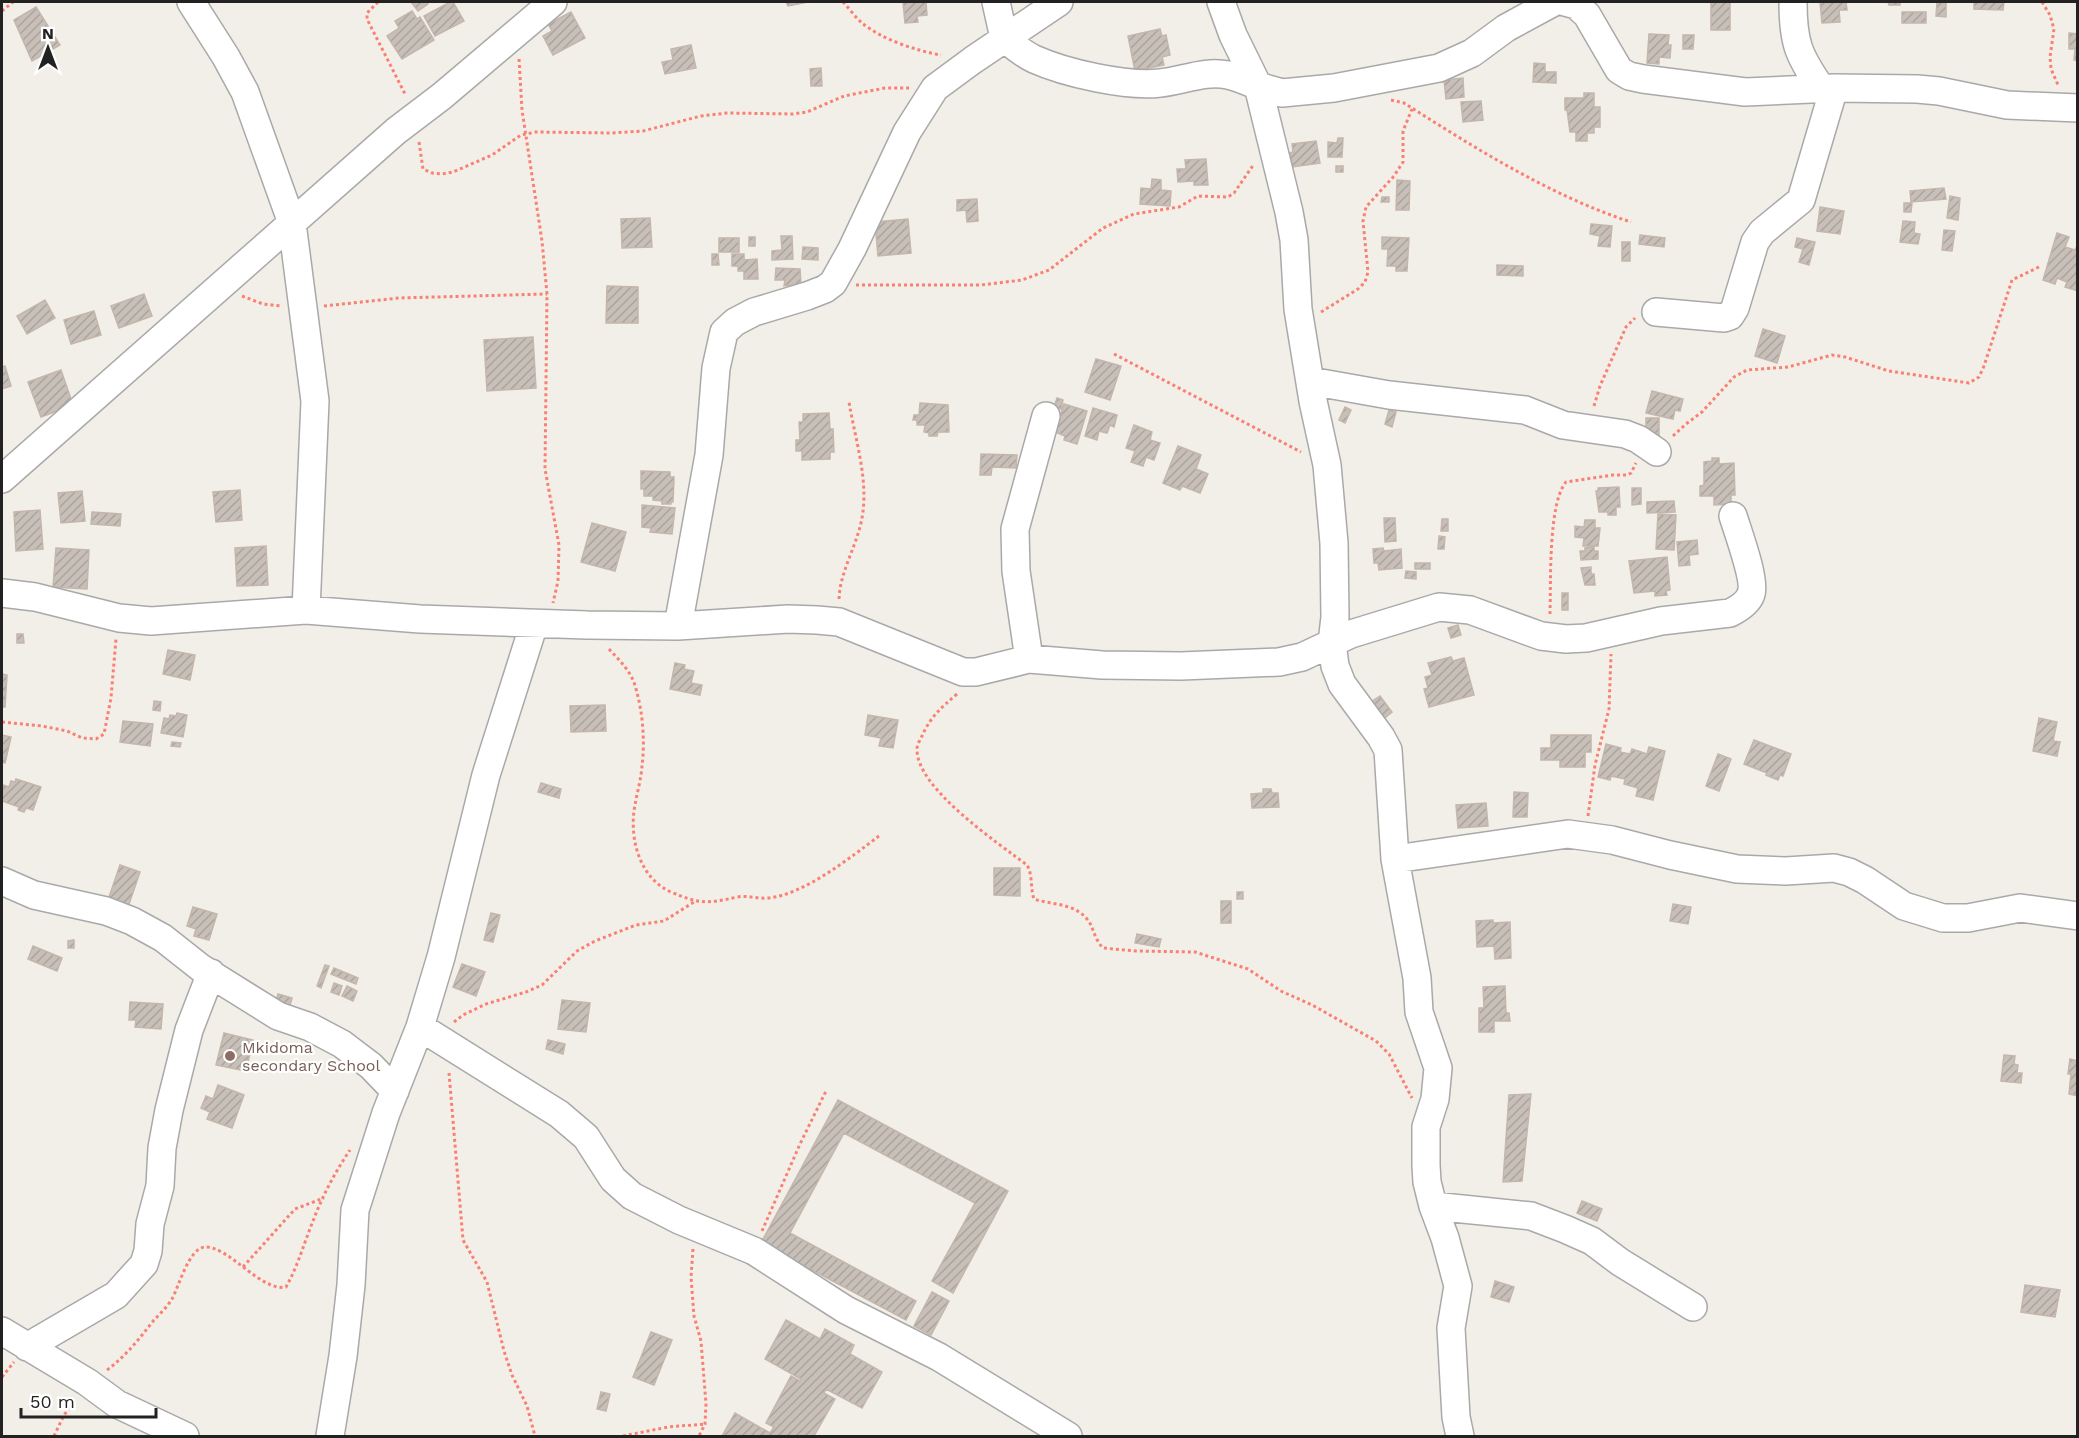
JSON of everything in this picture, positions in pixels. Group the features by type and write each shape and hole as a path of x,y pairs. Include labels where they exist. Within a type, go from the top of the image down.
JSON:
{"street":[{"path":"191,2 245,92 292,223 315,401 306,610"},
{"path":"2,479 292,223 553,2"},
{"path":"996,2 1004,38 1019,50 1049,65 1127,82 1161,83 1211,74 1229,75 1282,93 1334,88 1439,68 1472,53 1506,28 1554,2"},
{"path":"678,626 709,455 716,368 724,332 735,322 754,312 816,292 833,283 852,249 907,132 934,88 1059,2"},
{"path":"1221,2 1233,35 1258,86 1294,240 1294,272 1302,341 1327,465 1334,543 1335,617 1332,643 1335,666 1342,684 1388,750 1395,859 1417,978 1419,1012 1438,1068 1435,1099 1426,1127 1427,1182 1458,1286 1451,1328 1456,1417 1460,1437"},
{"path":"1565,2 1576,5 1587,15 1619,70 1629,76 1745,92 1827,88 1917,89 1939,91 2007,105 2073,108"},
{"path":"1793,2 1793,26 1797,47 1804,64 1827,88"},
{"path":"1211,74 1233,35"},
{"path":"1656,312 1724,318 1730,315 1735,308 1755,242 1762,232 1801,200 1827,88"},
{"path":"1310,381 1389,395 1525,410 1563,425 1625,434 1657,452"},
{"path":"1029,659 1016,571 1015,530 1046,416"},
{"path":"2,593 35,597 119,618 151,621 306,610 420,619 542,624 678,626 788,619 839,622 963,672 975,672 1029,659 1102,666 1279,662 1302,657 1351,634 1439,608 1470,610 1541,636 1566,639 1586,638 1642,624 1730,612 1749,599 1753,585 1733,516"},
{"path":"330,1437 351,1285 355,1210 395,1091 434,1036 441,957 486,775 542,624"},
{"path":"1395,859 1568,834 1589,836 1737,869 1786,871 1834,868 1865,880 1904,906 1943,918 1968,918 2020,908 2078,916"},
{"path":"2,881 34,895 106,911 132,921 163,938 210,974 278,1016 310,1027 342,1044 371,1066 395,1091"},
{"path":"27,1347 116,1295 144,1264 148,1251 150,1224 160,1186 162,1148 169,1110 189,1030 210,974"},
{"path":"434,1036 559,1114 586,1137 613,1179 632,1196 754,1251 846,1310 939,1357 1068,1437"},
{"path":"1433,1206 1531,1216 1565,1229 1592,1241 1620,1262 1693,1307"},
{"path":"2,1332 87,1382 117,1404 185,1437"}],"path":[{"path":"2,11 13,2"},
{"path":"378,2 367,13 367,19 416,116 423,169 432,173 453,172 492,154 521,135 536,132 643,131 701,116 727,112 793,114 807,112 844,96 876,89 934,88"},
{"path":"843,2 862,23 904,45 934,54 973,60"},
{"path":"2042,2 2050,15 2054,29 2050,57 2051,69 2073,108"},
{"path":"518,33 521,97 542,241 547,294 545,469 559,545 558,581 542,624"},
{"path":"1380,98 1404,103 1483,151 1576,202 1631,222"},
{"path":"1302,341 1322,311 1358,289 1365,282 1368,272 1363,221 1366,207 1394,176 1403,162 1403,131 1413,109"},
{"path":"833,283 870,286 981,285 1022,279 1048,270 1103,228 1134,214 1179,207 1198,196 1228,197 1234,193 1271,139"},
{"path":"1549,637 1552,545 1557,501 1561,488 1566,482 1631,473 1641,454 1662,450 1686,424 1702,412 1734,376 1747,370 1788,367 1832,355 1900,373 1964,383 1974,381 1984,366 2012,280 2041,266"},
{"path":"222,285 249,300 304,308 399,298 547,294"},
{"path":"1587,428 1600,386 1626,327 1640,314 1656,312"},
{"path":"1114,354 1327,465"},
{"path":"839,622 839,594 843,575 858,535 864,496 849,402"},
{"path":"2,722 42,726 67,731 82,738 96,739 104,734 111,698 119,618"},
{"path":"587,625 627,669 636,689 642,728 642,766 634,813 634,837 640,858 650,879 667,890 694,902 722,901 750,895 768,898 810,882 843,863 879,836"},
{"path":"1589,836 1586,824 1595,765 1608,709 1611,648 1613,641 1621,631"},
{"path":"963,672 956,694 939,708 927,724 916,748 921,768 943,796 973,824 1027,865 1031,870 1030,889 1034,899 1077,909 1089,920 1095,940 1103,948 1195,952 1248,969 1281,991 1314,1006 1376,1041 1389,1054 1399,1071 1426,1127"},
{"path":"535,1437 527,1406 512,1375 504,1351 487,1282 462,1240 434,1036 463,1015 486,1004 542,985 577,951 595,941 636,925 664,921 694,902"},
{"path":"754,1251 800,1144 826,1091"},
{"path":"54,1437 64,1414 87,1382 102,1374 129,1352 172,1299 196,1251 208,1247 217,1249 272,1284 281,1288 286,1287 324,1198 354,1143"},
{"path":"243,1267 295,1209 324,1198"},
{"path":"695,1226 692,1277 694,1316 701,1341 704,1366 705,1424 699,1437"},
{"path":"623,1437 668,1427 705,1424"}],"building":[{"path":"411,2 427,2 428,4 418,11"},
{"path":"453,2 464,21 435,36 424,16"},
{"path":"786,2 808,2 788,6"},
{"path":"903,2 926,2 927,15 917,16 918,22 905,23"},
{"path":"1711,2 1730,2 1730,30 1711,30"},
{"path":"1820,2 1846,2 1847,10 1839,10 1840,22 1822,23"},
{"path":"1888,2 1900,2 1900,5 1889,5"},
{"path":"1937,2 1946,2 1946,17 1936,16"},
{"path":"1974,2 2004,2 2003,10 1974,9"},
{"path":"36,7 60,45 32,61 14,20"},
{"path":"412,11 417,19 420,17 434,40 402,59 387,36 399,28 395,21"},
{"path":"571,12 585,38 553,55 543,36 552,31 548,24"},
{"path":"1902,12 1926,12 1926,23 1902,23"},
{"path":"1160,29 1162,36 1166,35 1170,55 1162,57 1164,65 1135,71 1128,36"},
{"path":"2069,33 2078,34 2078,61 2074,60 2075,49 2069,49"},
{"path":"1649,34 1669,35 1670,58 1659,57 1659,64 1647,63"},
{"path":"1683,35 1694,35 1693,49 1683,49"},
{"path":"691,45 696,68 665,74 662,62 673,60 671,49"},
{"path":"1534,63 1545,64 1545,72 1556,72 1556,83 1533,82"},
{"path":"821,68 822,86 811,86 810,69"},
{"path":"1463,78 1464,97 1446,99 1444,80"},
{"path":"1584,93 1594,93 1594,107 1600,107 1600,127 1594,127 1594,133 1587,133 1587,141 1576,141 1576,132 1570,132 1565,98 1584,98"},
{"path":"1481,101 1483,120 1463,122 1461,102"},
{"path":"1338,138 1343,138 1342,157 1328,157 1328,142 1337,143"},
{"path":"1316,141 1320,163 1292,167 1292,163 1286,164 1285,154 1293,152 1292,144"},
{"path":"1206,159 1208,185 1194,185 1194,181 1178,182 1177,169 1186,169 1185,160"},
{"path":"1336,166 1343,166 1343,172 1336,172"},
{"path":"1152,179 1161,180 1161,190 1171,191 1170,206 1140,204 1141,188 1151,189"},
{"path":"1397,180 1410,181 1409,210 1396,210"},
{"path":"1944,188 1946,199 1911,202 1910,191"},
{"path":"1950,196 1960,198 1958,220 1947,218"},
{"path":"1382,197 1389,197 1389,202 1381,202"},
{"path":"977,199 978,221 967,222 966,210 957,211 957,200"},
{"path":"1904,203 1912,203 1911,212 1904,212"},
{"path":"1820,207 1844,211 1840,234 1817,231"},
{"path":"650,218 652,247 622,248 621,219"},
{"path":"908,219 911,253 878,256 875,222"},
{"path":"1903,221 1915,222 1914,233 1920,234 1918,244 1900,242"},
{"path":"1591,224 1612,226 1610,247 1598,246 1600,236 1590,234"},
{"path":"1944,230 1955,231 1952,251 1942,250"},
{"path":"2057,233 2069,237 2065,247 2075,250 2078,244 2078,291 2065,287 2067,282 2057,278 2055,284 2043,280"},
{"path":"1640,235 1665,238 1664,247 1639,244"},
{"path":"781,236 792,236 793,259 772,260 772,251 782,250"},
{"path":"749,237 755,237 755,246 749,246"},
{"path":"1382,237 1409,238 1407,271 1396,271 1396,266 1387,266 1388,249 1382,249"},
{"path":"719,238 739,238 739,252 719,252"},
{"path":"1797,238 1815,242 1809,265 1799,262 1803,249 1795,247"},
{"path":"1622,242 1630,242 1630,261 1622,261"},
{"path":"803,247 818,248 818,260 802,259"},
{"path":"712,254 718,254 719,265 712,265"},
{"path":"732,254 744,254 744,260 757,259 758,279 744,279 744,271 738,271 738,266 732,266"},
{"path":"1497,265 1523,266 1523,276 1497,275"},
{"path":"776,268 800,269 801,284 784,286 785,280 775,280"},
{"path":"607,286 638,287 638,323 606,323"},
{"path":"144,294 152,316 119,328 111,306"},
{"path":"45,300 55,318 27,334 17,316"},
{"path":"94,311 101,335 71,344 64,320"},
{"path":"1763,329 1785,336 1777,363 1755,356"},
{"path":"533,337 536,388 487,391 484,340"},
{"path":"1096,359 1121,366 1110,400 1085,392"},
{"path":"5,366 11,386 2,389 2,367"},
{"path":"61,370 73,405 41,417 28,382"},
{"path":"1652,391 1683,399 1680,411 1675,410 1673,419 1646,413"},
{"path":"1057,398 1063,400 1061,409 1054,407"},
{"path":"920,403 948,405 949,432 938,432 937,436 929,436 929,433 924,432 925,425 917,425 917,420 913,420 914,415 919,415"},
{"path":"1064,404 1087,411 1077,444 1064,440 1065,436 1055,432"},
{"path":"1345,407 1351,410 1345,423 1339,420"},
{"path":"1093,408 1117,415 1114,427 1110,425 1107,433 1099,431 1097,440 1085,436"},
{"path":"1389,410 1396,412 1392,427 1385,424"},
{"path":"829,413 830,429 833,429 834,452 830,452 830,459 802,460 802,451 796,451 796,440 800,440 799,422 803,422 803,414"},
{"path":"1646,418 1659,418 1659,441 1646,441"},
{"path":"1134,425 1152,432 1150,440 1160,443 1154,460 1146,457 1143,466 1131,462 1135,451 1126,448"},
{"path":"1178,446 1201,455 1196,469 1208,474 1200,493 1182,486 1180,490 1163,483"},
{"path":"981,454 1017,455 1016,468 992,467 991,475 980,475"},
{"path":"1712,458 1719,458 1719,464 1734,463 1735,495 1731,495 1731,504 1714,505 1714,496 1700,496 1700,486 1704,485 1704,462 1712,461"},
{"path":"641,471 670,472 670,477 674,477 671,504 662,504 662,501 653,500 653,496 644,496 644,489 641,489"},
{"path":"1619,487 1620,507 1616,507 1616,515 1599,512 1596,491 1598,488"},
{"path":"1632,488 1641,488 1641,504 1632,505"},
{"path":"240,490 242,520 216,522 213,492"},
{"path":"82,491 85,521 61,523 58,493"},
{"path":"1674,501 1675,512 1647,513 1647,502"},
{"path":"642,505 675,508 672,534 650,532 651,528 642,527"},
{"path":"40,510 43,549 16,551 14,512"},
{"path":"92,512 121,514 120,526 91,524"},
{"path":"1658,514 1676,515 1674,550 1656,549"},
{"path":"1384,518 1395,518 1396,541 1385,542"},
{"path":"1442,519 1448,519 1448,531 1441,531"},
{"path":"1585,520 1595,520 1595,528 1600,528 1598,546 1583,546 1584,538 1575,537 1575,526 1584,527"},
{"path":"592,523 626,532 615,571 581,562"},
{"path":"1439,536 1445,537 1444,549 1438,549"},
{"path":"1697,540 1698,554 1689,555 1690,565 1679,566 1677,542"},
{"path":"266,546 268,585 237,586 235,548"},
{"path":"1594,547 1594,551 1598,551 1598,559 1581,560 1580,551"},
{"path":"56,548 89,550 87,589 53,587"},
{"path":"1383,548 1384,551 1401,549 1402,568 1379,570 1378,563 1374,563 1373,549"},
{"path":"1667,557 1670,590 1666,591 1667,595 1655,596 1655,591 1634,593 1629,561"},
{"path":"1415,563 1430,563 1430,569 1415,569"},
{"path":"1591,567 1595,585 1585,585 1581,568"},
{"path":"1406,571 1416,572 1416,579 1405,578"},
{"path":"1562,593 1568,593 1568,610 1562,610"},
{"path":"1458,625 1461,635 1451,638 1448,628"},
{"path":"17,634 23,634 24,643 17,643"},
{"path":"168,650 195,655 190,680 163,674"},
{"path":"1451,657 1453,661 1464,658 1474,695 1429,707 1424,689 1428,688 1425,677 1432,675 1428,663"},
{"path":"675,663 685,665 684,669 694,671 691,683 702,685 700,695 670,689"},
{"path":"2,674 7,675 5,707 2,707"},
{"path":"1380,696 1392,712 1381,721 1368,704"},
{"path":"154,701 161,702 160,711 153,710"},
{"path":"605,705 606,731 571,732 570,706"},
{"path":"177,713 187,715 183,737 161,733 164,718 169,719 170,715 176,716"},
{"path":"868,715 898,720 893,748 879,746 881,738 865,735"},
{"path":"2039,718 2057,722 2053,741 2060,742 2057,756 2033,751"},
{"path":"123,721 153,724 150,746 120,742"},
{"path":"2,735 11,737 5,763 2,762"},
{"path":"1551,735 1591,735 1591,752 1585,752 1585,767 1560,767 1560,760 1541,760 1541,748 1551,748"},
{"path":"1754,740 1791,754 1783,776 1780,775 1778,780 1744,764"},
{"path":"172,742 181,743 180,747 171,746"},
{"path":"1606,744 1621,748 1620,752 1630,754 1632,749 1647,754 1649,747 1665,751 1653,800 1636,796 1638,788 1624,784 1625,779 1611,776 1610,780 1598,777"},
{"path":"1718,754 1731,759 1719,791 1706,786"},
{"path":"16,779 41,787 33,810 26,808 24,812 18,810 19,807 2,801 3,785 9,787 11,781 15,782"},
{"path":"541,783 561,789 559,798 538,792"},
{"path":"1263,789 1271,789 1272,793 1278,793 1279,807 1252,808 1251,794 1263,793"},
{"path":"1514,792 1528,793 1527,817 1513,817"},
{"path":"1486,803 1488,826 1458,828 1456,805"},
{"path":"120,865 140,872 128,907 108,900"},
{"path":"994,868 1020,868 1020,896 994,895"},
{"path":"1237,892 1243,892 1243,899 1237,899"},
{"path":"1221,901 1231,901 1231,923 1221,923"},
{"path":"1673,904 1691,907 1688,924 1670,921"},
{"path":"193,907 217,914 209,940 194,936 196,929 187,926"},
{"path":"491,913 500,915 493,942 484,940"},
{"path":"1493,920 1493,923 1510,922 1511,958 1495,959 1494,946 1477,947 1476,921"},
{"path":"1137,934 1161,939 1159,947 1135,943"},
{"path":"74,940 74,948 68,948 68,941"},
{"path":"33,946 62,958 57,971 28,959"},
{"path":"462,964 485,972 476,996 453,987"},
{"path":"325,965 329,966 321,988 317,986"},
{"path":"334,968 358,978 356,984 331,974"},
{"path":"334,983 342,986 339,995 331,992"},
{"path":"347,986 357,991 353,1001 342,996"},
{"path":"1505,986 1506,1013 1509,1013 1510,1021 1494,1021 1494,1032 1479,1032 1479,1008 1484,1008 1483,987"},
{"path":"278,994 292,998 288,1012 274,1007"},
{"path":"562,1000 590,1003 586,1032 558,1029"},
{"path":"130,1002 163,1004 161,1029 135,1027 136,1020 129,1020"},
{"path":"224,1033 253,1040 246,1071 216,1065"},
{"path":"548,1040 565,1044 563,1054 546,1049"},
{"path":"2004,1055 2015,1056 2014,1064 2018,1065 2017,1073 2022,1073 2021,1083 2001,1081"},
{"path":"2070,1059 2078,1061 2078,1096 2069,1094"},
{"path":"218,1085 244,1095 232,1128 207,1119 210,1112 201,1108 206,1096 213,1099"},
{"path":"1531,1094 1522,1181 1503,1182 1509,1095"},
{"path":"838,1100 1008,1191 953,1293 932,1281 975,1203 844,1133 790,1233 916,1301 906,1320 761,1243"},
{"path":"1582,1201 1602,1209 1597,1221 1577,1213"},
{"path":"1495,1281 1514,1287 1509,1302 1491,1297"},
{"path":"2025,1285 2060,1290 2055,1317 2021,1312"},
{"path":"932,1292 949,1301 931,1335 914,1326"},
{"path":"786,1320 820,1339 825,1329 854,1345 850,1354 882,1372 862,1408 826,1389 824,1393 835,1399 814,1436 722,1436 735,1413 770,1433 774,1427 766,1423 791,1376 800,1381 801,1379 765,1359"},
{"path":"651,1332 672,1340 654,1385 633,1377"},
{"path":"601,1392 610,1394 606,1411 597,1409"}],"place":[{"name":"Mkidoma secondary School","path":"230,1056"}]}
